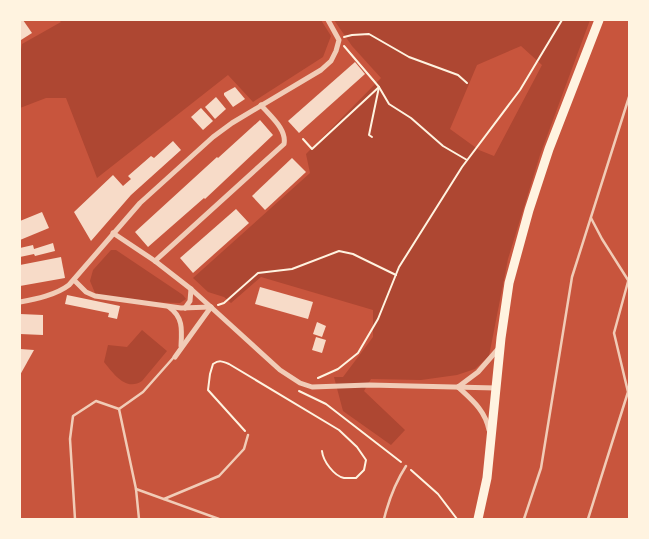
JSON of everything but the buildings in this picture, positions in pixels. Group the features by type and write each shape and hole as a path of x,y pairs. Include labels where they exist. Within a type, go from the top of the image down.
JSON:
{"main road":[{"path":"478,519 487,478 500,348 510,283 529,210 549,149 599,20"}],"street":[{"path":"20,302 63,290 74,280 140,203 213,137 261,105 322,70 331,62 339,40 328,20"},
{"path":"155,261 284,144 282,131 261,105"},
{"path":"113,233 155,261 191,289 280,370 304,384 312,387 369,385 496,388"},
{"path":"74,280 86,292 95,296 185,308 211,307"},
{"path":"185,308 190,301 191,289"},
{"path":"169,306 181,320 181,347"},
{"path":"174,357 211,307"},
{"path":"458,387 481,369 500,348"},
{"path":"458,387 477,404 483,413 491,437"}],"lane":[{"path":"524,519 541,468 572,277 629,97"},
{"path":"588,519 628,392 614,333 629,279 602,239 591,216"},
{"path":"119,409 143,392 174,357"},
{"path":"74,519 70,439 73,416 96,401 119,409"},
{"path":"119,409 136,489 139,519"},
{"path":"164,499 219,476 244,449 248,434"},
{"path":"384,519 389,497 406,466"},
{"path":"136,489 219,519"}],"path":[{"path":"304,384 338,369 358,353 378,319 399,267 467,160 520,90 562,20"},
{"path":"346,37 369,34 409,58 458,75 467,83"},
{"path":"339,40 379,87 389,104 411,118 443,146 467,160"},
{"path":"372,137 369,135 379,87"},
{"path":"303,140 312,149 379,87"},
{"path":"211,307 224,303 258,273 292,269 339,251 353,254 396,275"},
{"path":"248,434 208,390 213,364 222,361 229,364 339,430 357,447 366,460 364,470 356,478 342,478 330,468 322,455 322,451"},
{"path":"291,377 296,388 301,392 326,404 406,466 438,494 457,519"}],"shaded area":[{"path":"59,20 321,20 331,36 323,57 253,102 228,75 97,178 66,98 46,98 20,108 20,55 22,44 61,22"},
{"path":"334,20 590,20 540,155 508,259 489,356 475,369 457,375 421,380 371,379 364,391 405,430 391,445 343,411 334,377 343,377 373,337 373,310 261,277 231,303 224,297 208,292 193,278 310,173 306,154 381,78 352,46","holes":["521,46 542,65 494,156 479,150 450,129 477,65"]},
{"path":"111,250 116,250 183,295 186,299 180,303 144,302 108,297 95,293 90,281 93,270"},
{"path":"142,330 167,351 142,381 136,384 125,383 104,362 108,345 127,347"}]}
